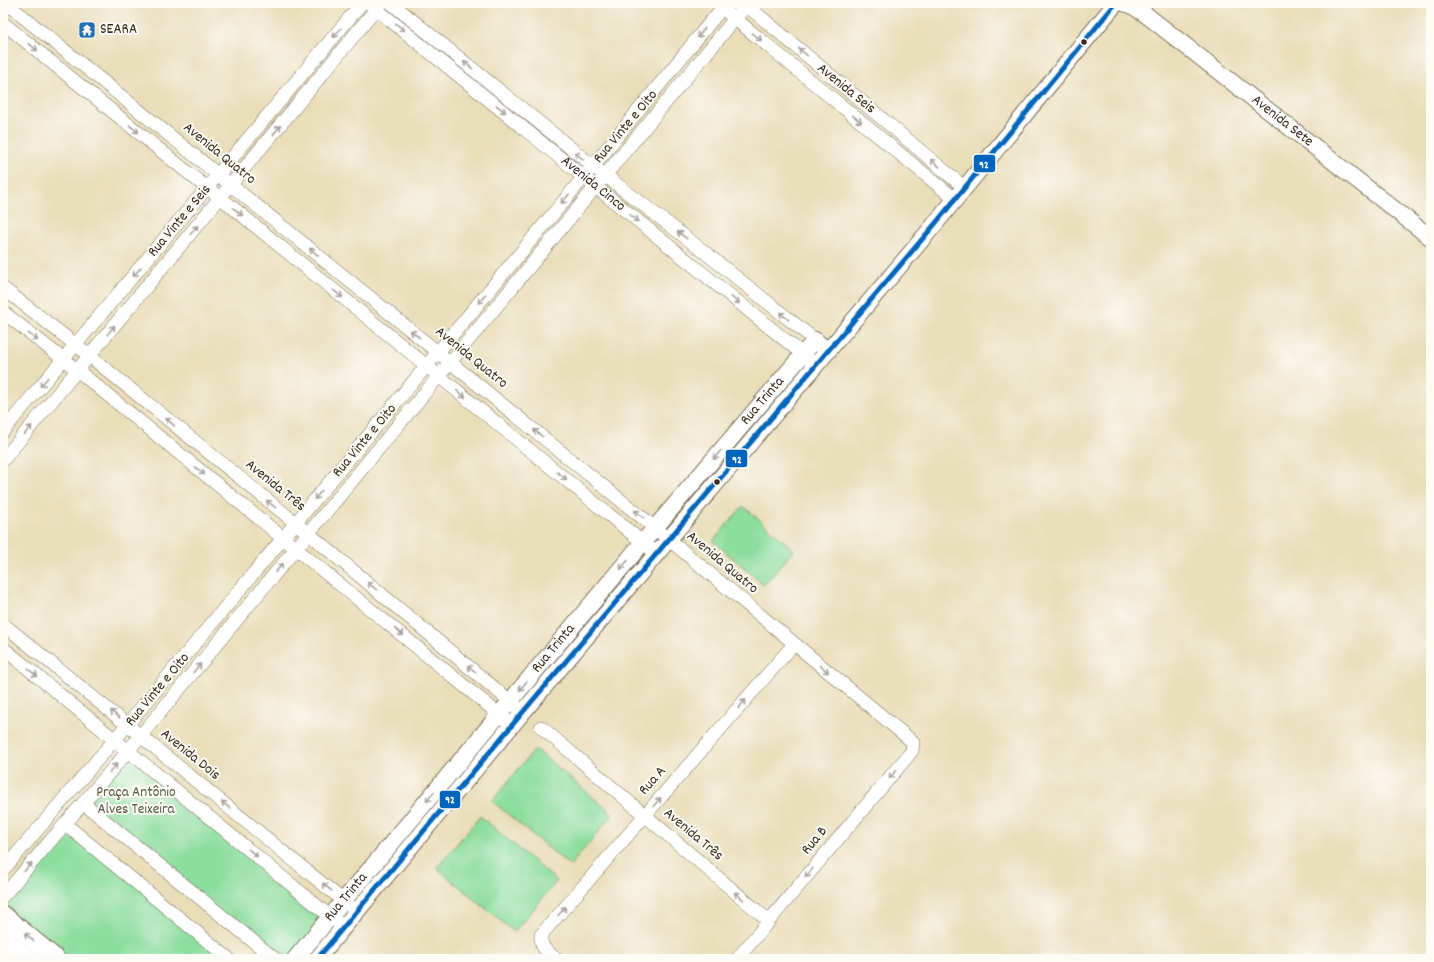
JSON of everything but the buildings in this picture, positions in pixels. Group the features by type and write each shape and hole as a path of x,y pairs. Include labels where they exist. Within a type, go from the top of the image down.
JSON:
{"main road":[{"path":"3,916 56,959"},
{"path":"3,938 28,959"}],"street":[{"name":"Rua Vinte e Seis","path":"3,431 362,3"},
{"name":"Avenida Cinco","path":"391,3 592,166 693,243 828,351"},
{"name":"Rua Vinte e Oito","path":"3,896 141,736 596,188 746,4"},
{"name":"Avenida Seis","path":"746,4 960,194"},
{"name":"Rua Trinta","path":"317,959 512,725 960,194 1125,4"},
{"name":"Avenida Sete","path":"1125,4 1145,14 1431,238"},
{"name":"Rua Vinte e Seis","path":"3,460 232,185 376,5"},
{"name":"Avenida Cinco","path":"376,5 596,188 816,365"},
{"name":"Rua Vinte e Oito","path":"3,870 128,724 583,177 721,5"},
{"name":"Avenida Seis","path":"721,5 735,19 960,194"},
{"name":"Avenida Quatro","path":"9,8 232,185 655,528 913,742"},
{"path":"3,23 206,188 221,198 657,554"},
{"name":"Avenida Três","path":"3,288 76,345 308,533 523,712"},
{"path":"3,312 77,370 512,725"},
{"name":"Rua Trinta","path":"295,959 643,542 815,340"},
{"name":"Avenida Dois","path":"3,624 128,724 357,912"},
{"name":"Rua A","path":"556,959 545,949 541,942 541,935 794,644"},
{"path":"3,648 344,928"},
{"name":"Avenida Três","path":"541,728 769,921"},
{"name":"Rua B","path":"737,959 912,750 913,742"},
{"path":"82,803 275,959"},
{"path":"65,824 229,959"}],"green space":[{"path":"743,506 794,550 764,585 713,541"},
{"path":"535,749 613,814 570,866 492,801"},
{"name":"Praça Antônio Alves Teixeira","path":"128,751 331,917 295,959 275,959 83,803"},
{"path":"480,816 557,881 514,932 437,868"},
{"name":"Praça Antônio Alves Teixeira","path":"64,824 229,959 56,959 3,915 3,896"}],"transit line":[{"name":"92","path":"317,959 523,712 935,224 1116,3"}],"place":[{"name":"SEARA","path":"87,30"}]}
